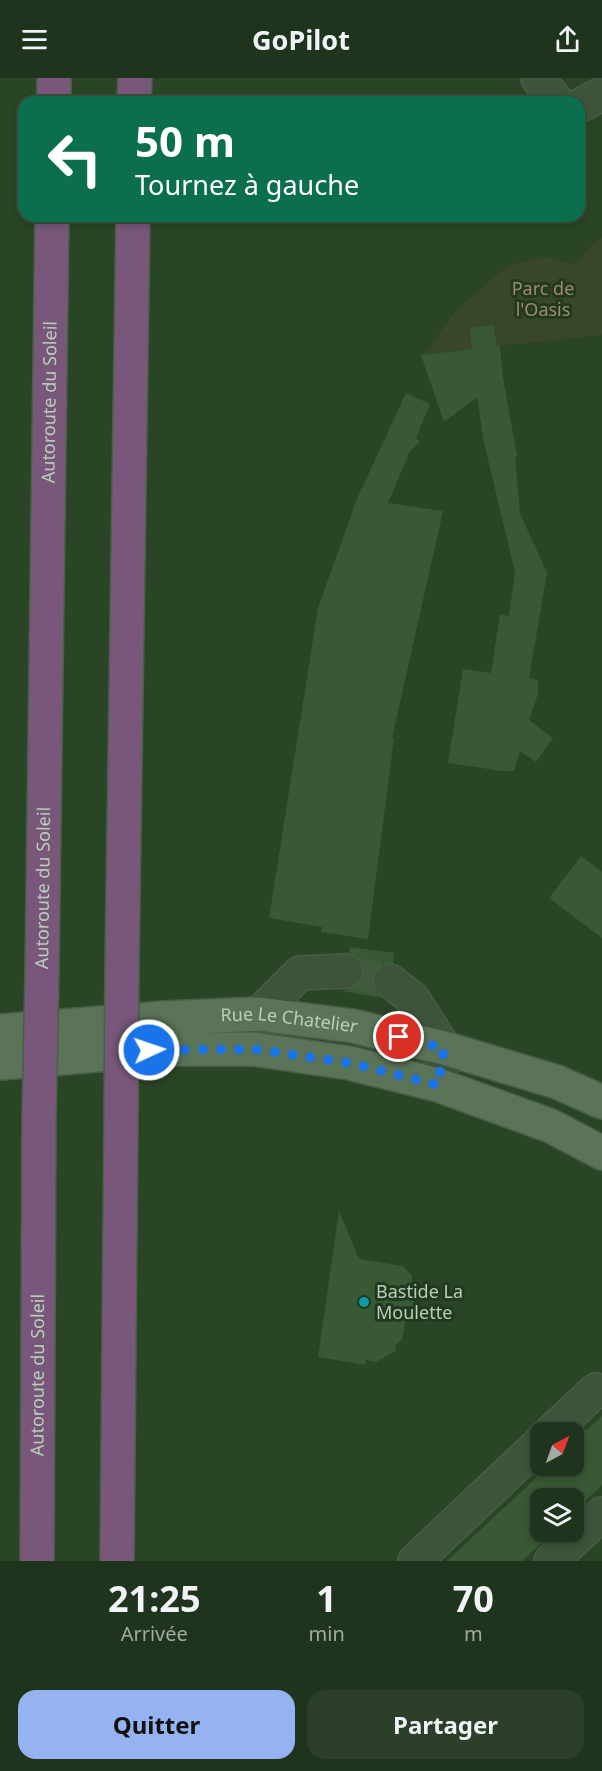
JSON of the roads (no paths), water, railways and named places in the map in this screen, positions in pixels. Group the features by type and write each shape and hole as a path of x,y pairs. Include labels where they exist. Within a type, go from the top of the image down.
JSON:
{"highway":[{"path":"54,78 54,96"},
{"path":"134,96 135,78"},
{"name":"Autoroute du Soleil","path":"37,1561 39,1121 52,222"},
{"path":"117,1561 122,968 133,222"}],"main road":[{"name":"Rue Le Chatelier","path":"0,1031 164,1018 259,1014 353,1026 444,1048 557,1082 602,1102"},
{"name":"Rue Le Chatelier","path":"0,1063 172,1049 254,1049 350,1063 438,1085 551,1126 602,1153"}],"lane":[{"path":"538,78 552,96"},
{"path":"585,103 602,94"},
{"path":"259,1014 300,973 346,971"},
{"path":"390,981 413,999 444,1048 438,1085"},
{"path":"562,1422 596,1390"},
{"path":"415,1561 530,1452"},
{"path":"551,1561 602,1514"}],"tunnel":[{"path":"346,971 390,981"}],"place":[{"name":"Bastide La Moulette","path":"364,1302"}],"park label":[{"name":"Parc de l'Oasis","path":"543,299"}]}
